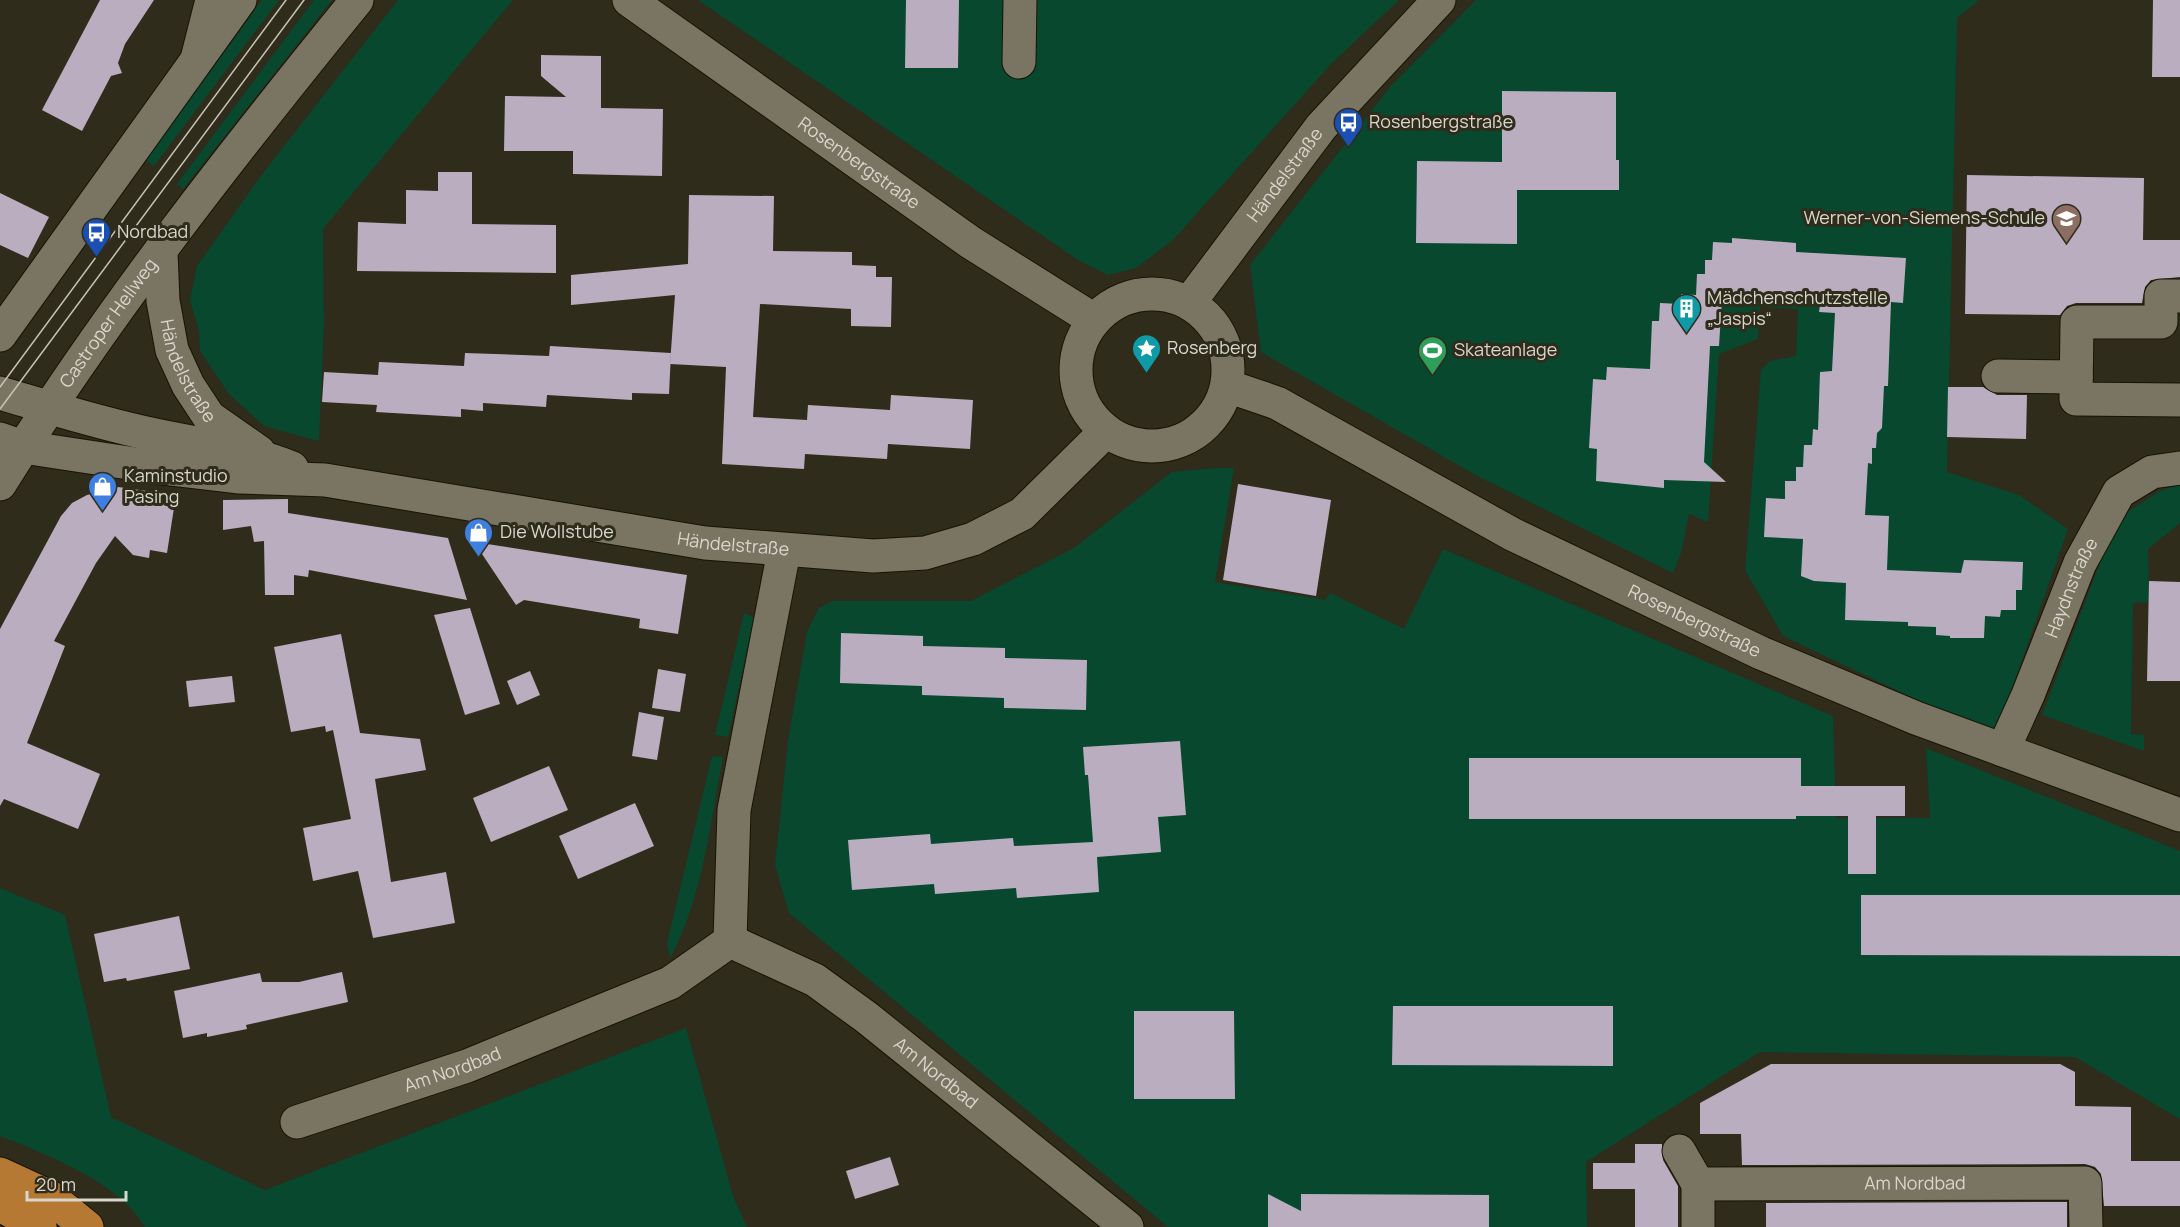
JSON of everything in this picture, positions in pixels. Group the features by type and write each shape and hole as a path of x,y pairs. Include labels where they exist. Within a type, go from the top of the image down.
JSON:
{"highway":[{"path":"0,1174 50,1197 87,1227"},
{"path":"0,1205 40,1227"}],"street":[{"path":"197,59 212,0"},
{"path":"0,335 240,0"},
{"name":"Castroper Hellweg","path":"0,484 12,443 48,409 81,360 162,252 357,0"},
{"name":"Rosenbergstraße","path":"629,0 970,242 1094,320"},
{"path":"1019,62 1020,0"},
{"name":"Händelstraße","path":"1189,303 1321,127 1439,0"},
{"name":"Händelstraße","path":"162,252 163,301 171,350 188,385 209,417 268,458"},
{"path":"1139,295 1164,295 1189,303 1208,319 1221,339 1228,362 1227,386 1217,411 1198,431 1174,443 1139,445 1106,431 1085,408 1076,378 1079,347 1094,320 1114,303 1139,295"},
{"path":"2180,296 2161,296 2161,322 2077,322 2076,377 2076,399 2180,400"},
{"path":"1998,376 2076,377"},
{"name":"Rosenbergstraße","path":"1227,386 1277,403 1512,534 1761,653 1883,705 2180,815"},
{"name":"Händelstraße","path":"0,393 48,409 144,433 268,458 325,480"},
{"name":"Händelstraße","path":"12,443 189,471 240,477 325,480 628,532 784,551 884,555 925,553 973,539 1022,514 1106,431"},
{"name":"Haydnstraße","path":"2002,750 2028,695 2080,563 2119,492 2152,472 2180,468"},
{"path":"730,941 734,810 784,551"},
{"name":"Am Nordbad","path":"297,1122 467,1066 670,983 730,941 815,980 832,992 1127,1227"},
{"path":"1679,1151 1698,1184 1698,1227"},
{"name":"Am Nordbad","path":"1698,1184 2085,1183 2086,1227"}],"green space":[{"path":"262,0 279,0 154,166 146,160"},
{"path":"314,0 332,0 183,189 177,184"},
{"path":"398,0 513,0 323,229 324,324 319,441 264,426 229,394 200,351 199,331 190,300 197,266 260,177"},
{"path":"698,0 1399,0 1331,64 1173,240 1136,268 1108,275 1078,260"},
{"path":"1476,0 1979,0 1957,18 1947,472 2019,495 2068,529 1995,737 1783,636 1745,570 1761,370 1770,361 1796,356 1798,309 1760,307 1758,339 1719,354 1708,522 1689,514 1681,553 1673,573 1481,478 1261,352 1250,265 1391,86"},
{"path":"1234,468 1215,582 1325,600 1330,593 1404,629 1443,549 1833,716 1836,818 1930,818 1926,748 2180,851 2180,1119 2075,1057 1760,1052 1586,1162 1587,1227 1168,1227 789,913 775,865 788,741 807,632 819,608 832,601 971,601 1074,548 1172,472"},
{"path":"2180,485 2180,523 2148,549 2149,602 2133,603 2131,734 2144,735 2144,751 2042,715 2108,542 2129,511 2160,491"},
{"path":"744,613 754,617 728,737 715,735"},
{"path":"712,756 723,757 704,860 690,911 670,958 667,943"},
{"path":"0,888 65,915 111,1117 265,1190 686,1028 733,1196 747,1227 145,1227 133,1211 100,1184 60,1161 0,1136"}],"building":[{"path":"100,0 154,0 125,44 118,63 122,73 111,76 82,131 42,110"},
{"path":"906,0 959,0 958,68 905,68"},
{"path":"2153,0 2180,0 2180,77 2152,77"},
{"path":"541,55 601,56 601,108 663,109 662,176 573,174 573,151 504,151 505,96 566,97 541,76"},
{"path":"1502,91 1616,92 1616,160 1619,160 1619,190 1517,190 1517,244 1416,243 1417,161 1502,162"},
{"path":"438,172 472,172 472,224 556,225 556,273 357,271 358,222 406,224 406,190 438,191"},
{"path":"1967,175 2144,178 2143,240 2180,240 2180,277 2151,280 2145,287 2142,303 2076,303 2067,306 2060,315 1965,314"},
{"path":"0,193 49,217 28,258 0,245"},
{"path":"689,195 774,196 773,251 852,252 852,265 876,266 876,277 892,277 891,327 851,326 851,309 760,304 753,417 807,420 808,405 890,410 891,395 973,400 970,449 888,444 887,459 805,454 804,469 722,464 726,367 670,364 675,295 571,305 571,275 688,264"},
{"path":"1732,238 1796,243 1796,252 1906,258 1903,303 1891,302 1888,386 1884,386 1882,428 1877,433 1876,448 1872,448 1872,464 1868,463 1865,515 1889,516 1887,570 1961,573 1964,560 2023,562 2022,590 2016,590 2016,610 2001,610 2000,617 1985,616 1984,638 1950,638 1950,636 1936,635 1936,627 1908,626 1908,622 1845,620 1846,583 1814,581 1801,576 1803,539 1764,537 1766,498 1785,499 1785,481 1796,481 1796,467 1803,467 1804,445 1812,445 1813,429 1818,430 1820,372 1832,371 1835,313 1819,312 1820,305 1722,299 1719,346 1710,346 1704,462 1726,482 1664,480 1664,488 1596,481 1597,449 1589,448 1593,379 1606,380 1607,367 1650,369 1652,321 1659,321 1660,303 1681,304 1681,294 1696,295 1697,274 1705,274 1705,260 1712,260 1713,242 1732,243"},
{"path":"550,346 671,353 669,394 632,393 632,400 547,395 546,407 483,403 483,411 461,409 461,417 376,412 377,405 322,402 324,372 378,375 379,362 464,366 465,353 549,356"},
{"path":"1948,387 1983,387 1997,395 2027,395 2026,439 1947,437"},
{"path":"1238,484 1331,500 1316,596 1223,580"},
{"path":"118,487 176,495 167,553 150,550 149,558 133,555 115,536 96,563 54,641 65,646 27,743 100,774 78,829 4,799 0,806 0,629 61,516 72,503 87,495"},
{"path":"288,499 288,513 448,538 467,600 309,570 308,577 294,575 294,595 265,595 264,541 254,542 251,526 223,530 223,500"},
{"path":"474,542 687,575 678,634 639,628 640,619 524,600 516,605"},
{"path":"2149,581 2180,582 2180,681 2147,681"},
{"path":"470,608 500,704 465,715 434,615"},
{"path":"841,633 923,636 923,646 1005,648 1005,658 1087,660 1086,710 1004,708 1004,698 922,695 922,686 840,683"},
{"path":"341,634 360,733 420,739 426,770 375,779 391,882 446,872 455,923 373,938 358,871 313,881 303,828 351,819 333,730 326,732 325,726 291,732 274,647"},
{"path":"658,669 686,674 680,712 652,708"},
{"path":"530,671 540,695 517,705 507,681"},
{"path":"232,676 235,702 189,707 186,681"},
{"path":"639,712 664,717 657,760 632,756"},
{"path":"1180,741 1186,815 1158,817 1161,852 1097,857 1099,892 1017,898 1016,888 935,894 934,884 852,890 848,840 930,834 931,844 1013,838 1014,846 1093,842 1088,775 1085,775 1083,747"},
{"path":"1469,758 1801,758 1801,786 1905,786 1905,816 1876,816 1876,874 1848,874 1848,816 1796,816 1796,819 1469,819"},
{"path":"549,766 568,810 491,842 473,798"},
{"path":"635,803 654,846 578,879 559,836"},
{"path":"1861,895 2180,895 2180,956 1861,955"},
{"path":"179,916 190,969 127,981 126,978 104,982 94,934"},
{"path":"342,972 348,1002 246,1025 247,1029 207,1037 207,1033 183,1038 174,991 260,973 262,982 299,982"},
{"path":"1393,1006 1613,1006 1613,1066 1392,1065"},
{"path":"1134,1011 1234,1011 1235,1099 1134,1099"},
{"path":"1771,1064 2060,1064 2075,1072 2075,1106 2131,1107 2131,1161 2180,1161 2180,1206 2104,1206 2101,1174 2095,1167 2085,1164 1742,1165 1741,1134 1700,1134 1700,1103"},
{"path":"1635,1144 1662,1144 1663,1160 1678,1186 1678,1227 1635,1227 1635,1189 1593,1189 1593,1163 1635,1163"},
{"path":"890,1157 899,1185 855,1199 846,1171"},
{"path":"1268,1194 1301,1211 1301,1194 1489,1195 1489,1227 1268,1227"},
{"path":"2067,1202 2067,1227 1766,1227 1766,1203"}],"tram line":[{"path":"0,387 286,0"},
{"path":"0,409 304,0"}],"place":[{"name":"Rosenbergstraße","path":"1348,148"},
{"name":"Werner-von-Siemens-Schule","path":"2066,244"},
{"name":"Nordbad","path":"96,258"},
{"name":"Mädchenschutzstelle „Jaspis“","path":"1686,334"},
{"name":"Rosenberg","path":"1146,374"},
{"name":"Skateanlage","path":"1433,376"},
{"name":"Kaminstudio Pasing","path":"103,512"},
{"name":"Die Wollstube","path":"479,558"}]}
